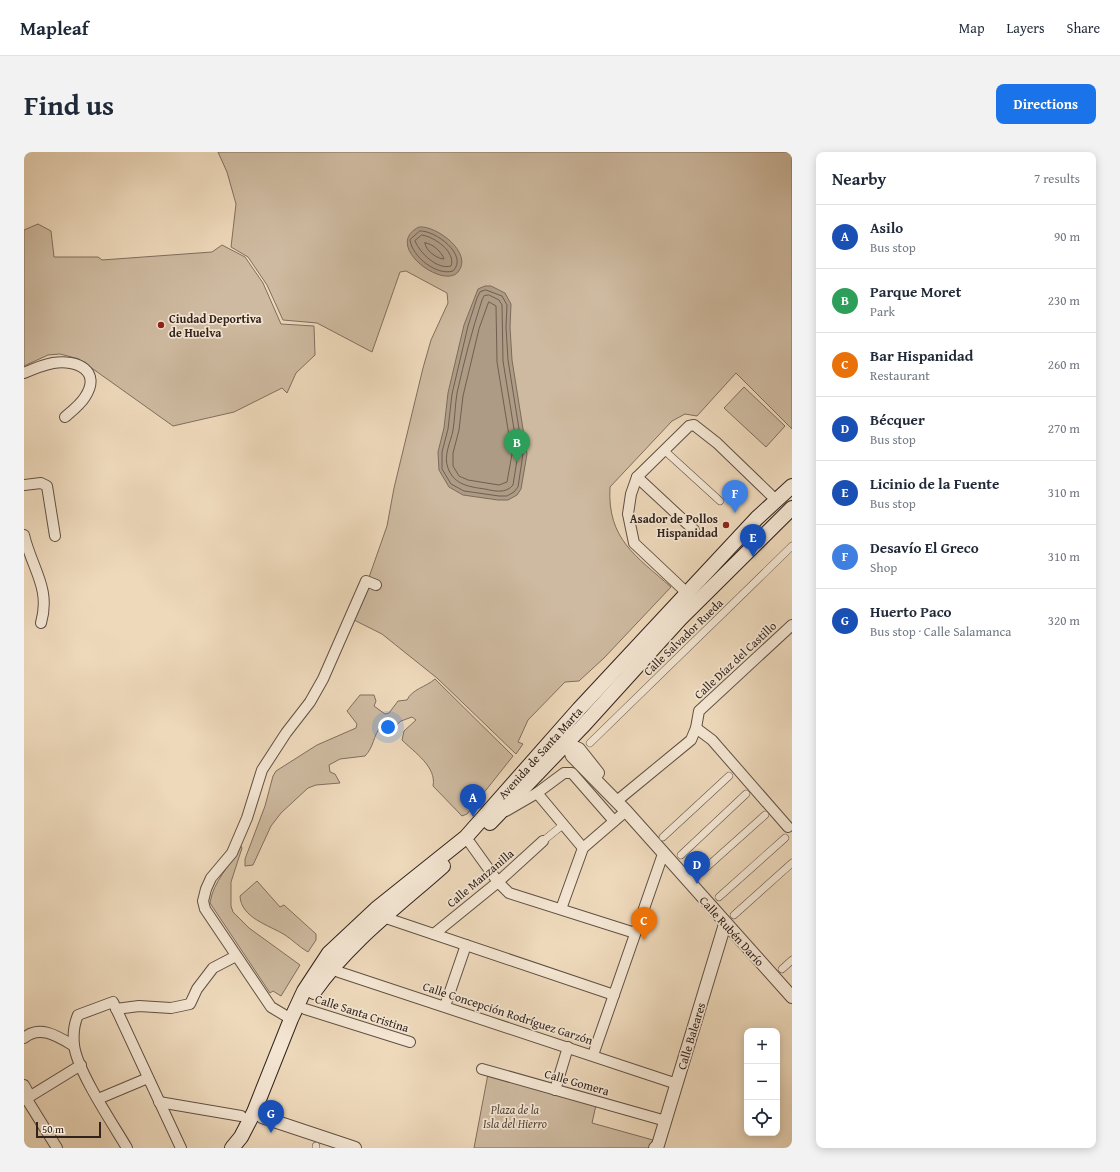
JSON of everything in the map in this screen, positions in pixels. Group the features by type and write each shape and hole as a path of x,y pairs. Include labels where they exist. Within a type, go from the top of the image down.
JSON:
{"main road":[{"name":"Avenida de Santa Marta","path":"468,840 561,728 757,518 792,486"},
{"name":"Avenida de Santa Marta","path":"232,1148 241,1137 254,1112 291,1019 304,991 326,966 365,933 380,913 495,818 551,758 572,749 582,727 680,619 792,508"},
{"name":"Avenida de Santa Marta","path":"242,1148 262,1117 305,1009 326,966"}],"street":[{"path":"24,373 53,363 80,365 86,369 90,374 91,385 85,398 65,417"},
{"path":"687,593 634,543 628,514 631,494 637,477 689,426 694,425 711,434 776,500"},
{"path":"664,450 720,501"},
{"path":"637,477 694,530"},
{"path":"24,485 41,483 47,486 55,536"},
{"path":"24,535 44,594 44,611 41,623"},
{"name":"Calle Salvador Rueda","path":"590,743 791,547"},
{"path":"291,1019 271,1007 205,909 203,901 211,878 232,853 247,818 262,770 286,733 310,702 323,679 366,581 376,585"},
{"name":"Calle Díaz del Castillo","path":"618,800 691,740 696,728 699,711 792,625"},
{"name":"Calle Rubén Darío","path":"561,728 572,749 663,854 725,924 790,992"},
{"path":"696,728 712,740 788,827"},
{"path":"552,740 572,749"},
{"name":"Calle Rubén Darío","path":"572,749 626,811"},
{"path":"495,818 537,792 564,772 572,773 614,821"},
{"path":"663,837 729,776"},
{"path":"537,792 583,848"},
{"path":"681,855 746,794"},
{"path":"561,909 583,848 626,811"},
{"path":"699,874 765,815"},
{"path":"543,841 564,824"},
{"path":"719,897 785,838"},
{"path":"468,840 498,882 509,893 635,933"},
{"name":"Calle Manzanilla","path":"434,934 498,882 543,841"},
{"path":"593,1055 663,854"},
{"path":"734,915 792,863"},
{"path":"380,913 434,934 614,995"},
{"name":"Calle Baleares","path":"656,1148 666,1121 725,924"},
{"path":"445,1006 466,945"},
{"path":"127,1148 98,1099 81,1066 74,1046 74,1032 78,1015 114,1006 171,1008 190,1004 197,989 213,968 236,956"},
{"path":"782,969 792,960"},
{"name":"Calle Concepción Rodríguez Garzón","path":"326,966 677,1084"},
{"path":"114,1006 181,1148"},
{"name":"Calle Santa Cristina","path":"305,1009 410,1042"},
{"path":"24,1038 40,1032 53,1034 74,1046"},
{"path":"556,1090 568,1047"},
{"path":"27,1098 81,1066"},
{"name":"Calle Gomera","path":"482,1069 666,1121"},
{"path":"98,1099 148,1078"},
{"path":"24,1085 27,1098 57,1148"},
{"path":"159,1102 241,1116"},
{"path":"262,1117 355,1148"}],"green space":[{"path":"218,152 792,152 792,429 736,373 697,416 685,414 672,421 610,487 610,505 613,520 626,545 646,566 671,587 604,658 579,681 565,682 528,720 518,742 523,744 516,754 437,678 382,634 354,620 387,526 394,488 423,368 431,340 448,303 447,293 406,271 400,272 372,352 317,323 283,320 267,285 248,257 231,247 236,204 227,172"},
{"name":"Ciudad Deportiva de Huelva","path":"38,224 51,231 54,257 98,257 102,260 212,252 222,245 245,257 263,283 281,324 314,326 315,355 296,373 287,393 282,388 234,412 173,426 79,359 60,354 48,355 24,366 24,230"},
{"path":"744,387 785,426 766,447 724,408"},
{"path":"435,679 513,756 467,814 462,816 433,786 432,772 424,760 402,740 404,731 416,720 412,717 401,721 394,727 381,726 368,753 365,756 340,759 329,765 330,772 335,774 340,783 316,785 308,788 281,813 271,826 253,865 245,866 245,859 265,806 273,776 276,771 317,745 356,728 357,724 347,711 360,695 374,695 376,701 374,706 385,714 389,713 398,701 407,700 412,693"},
{"path":"241,846 242,848 231,882 231,906 233,912 249,928 300,965 281,996 273,991 270,993 210,903 218,880"},
{"path":"257,881 280,907 284,905 316,934 316,940 308,952 285,935 257,920 245,910 240,896"},
{"name":"Plaza de la Isla del Hierro","path":"488,1074 596,1105 592,1123 653,1140 649,1148 474,1148"}],"water":[{"path":"419,227 435,231 443,235 451,242 461,257 462,265 458,272 450,276 440,275 419,263 411,254 407,244 409,235"},
{"path":"485,286 491,286 505,293 511,304 510,327 512,360 527,454 521,489 517,495 508,500 463,495 449,487 439,470 438,452 444,428 448,393 464,325 478,289"}],"place":[{"name":"Ciudad Deportiva de Huelva","path":"161,325"},
{"name":"Parque Moret","path":"517,462"},
{"name":"Desavío El Greco","path":"735,513"},
{"name":"Asador de Pollos Hispanidad","path":"726,525"},
{"name":"Licinio de la Fuente","path":"753,557"},
{"name":"Asilo","path":"473,817"},
{"name":"Bécquer","path":"697,884"},
{"name":"Bar Hispanidad","path":"644,940"},
{"name":"Huerto Paco","path":"271,1133"}]}
